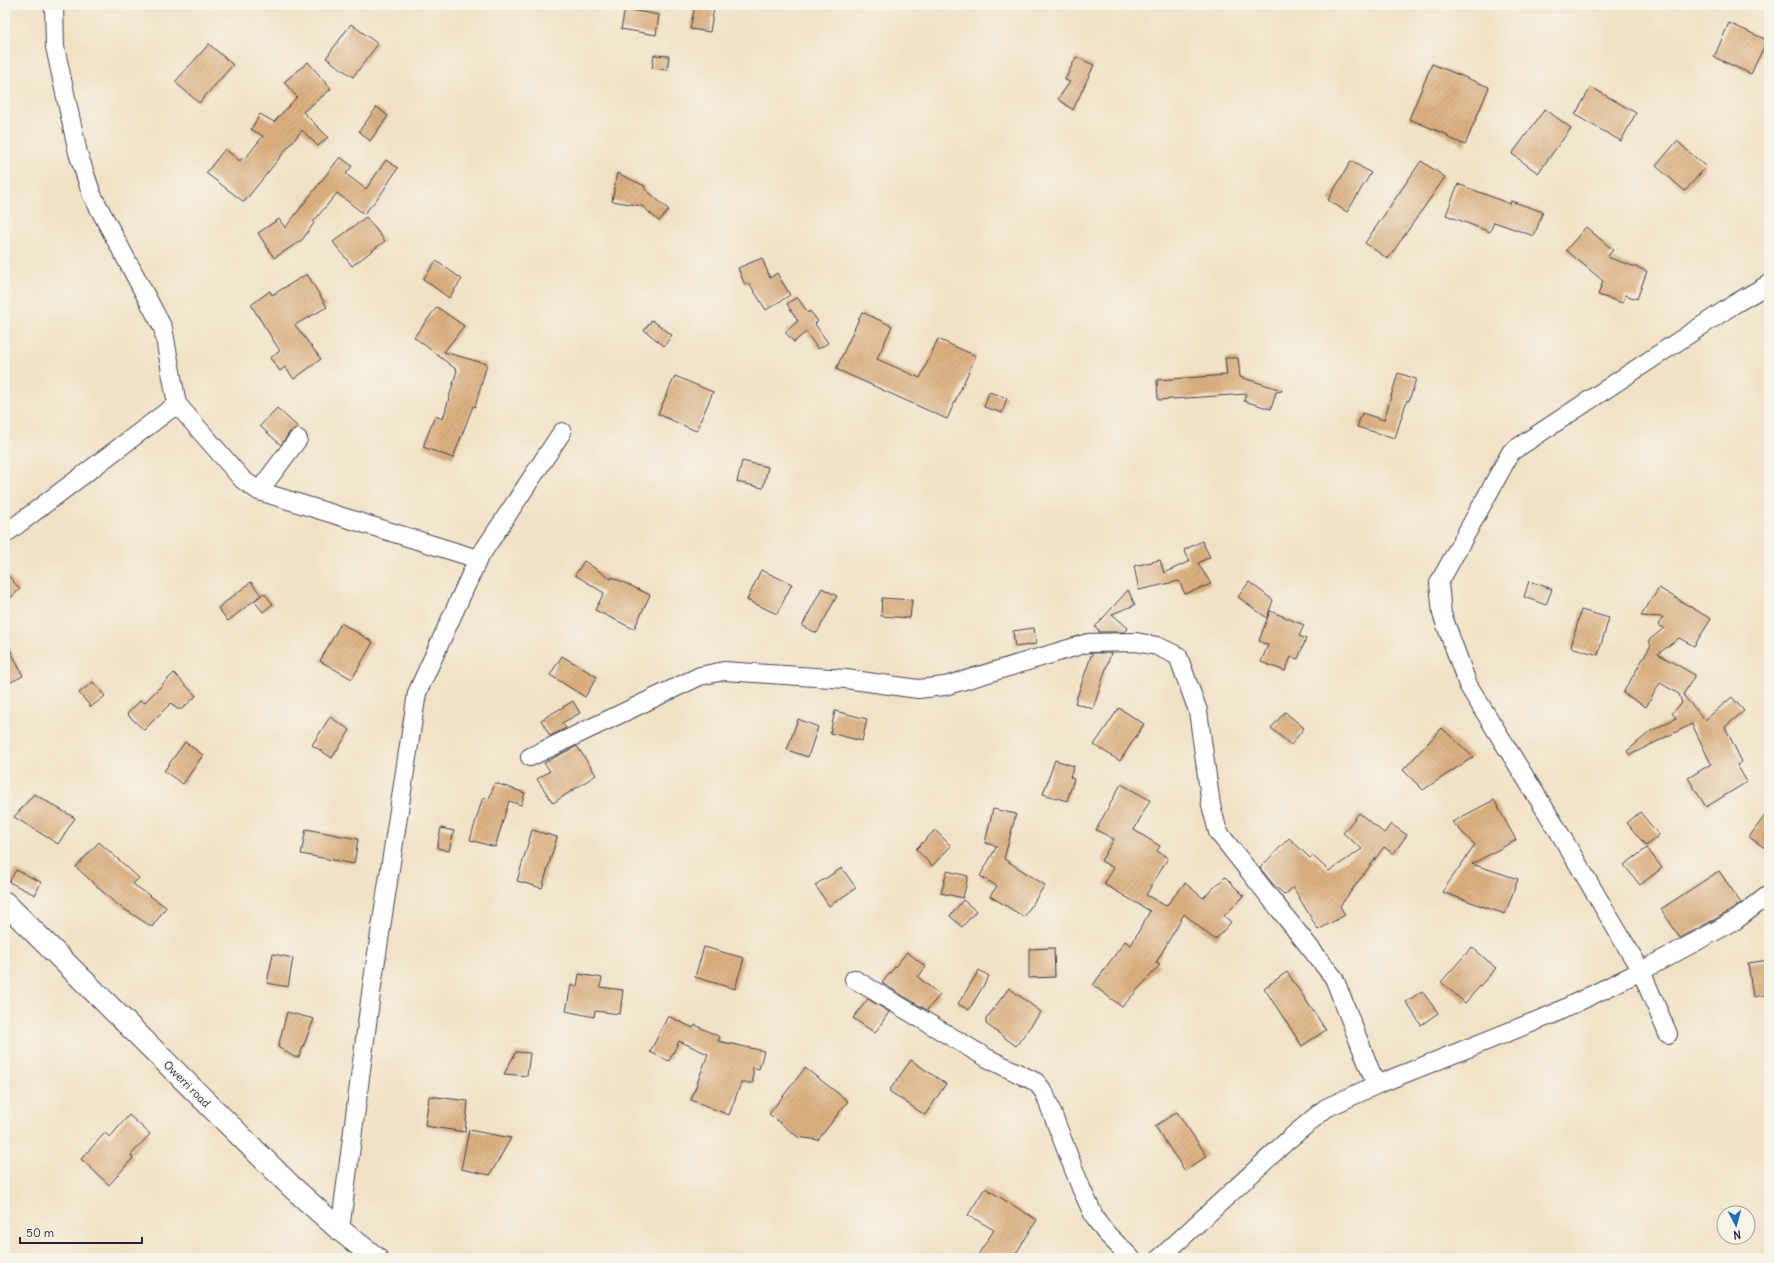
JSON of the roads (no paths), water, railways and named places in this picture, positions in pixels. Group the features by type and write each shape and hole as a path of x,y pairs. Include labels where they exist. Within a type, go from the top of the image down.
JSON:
{"main road":[{"name":"Owerri road","path":"5,903 293,1188 340,1230 376,1258"}],"street":[{"path":"54,5 55,46 78,153 92,195 163,328 177,404 243,480 259,491 478,559"},
{"path":"1668,1034 1641,971 1555,826 1468,685 1442,614 1439,584 1511,452 1736,303 1769,284"},
{"path":"5,534 177,404"},
{"path":"340,1230 372,986 417,693 478,559 562,432"},
{"path":"259,491 298,439"},
{"path":"530,757 700,676 724,671 846,679 918,689 945,686 1088,643 1136,642 1157,646 1178,656 1198,711 1211,805 1218,832 1334,978 1376,1085"},
{"path":"1160,1258 1288,1140 1326,1108 1376,1085 1551,1015 1641,971 1736,920 1767,896"},
{"path":"854,979 987,1058 1036,1082 1044,1092 1081,1188 1095,1218 1106,1233 1131,1258"}]}
